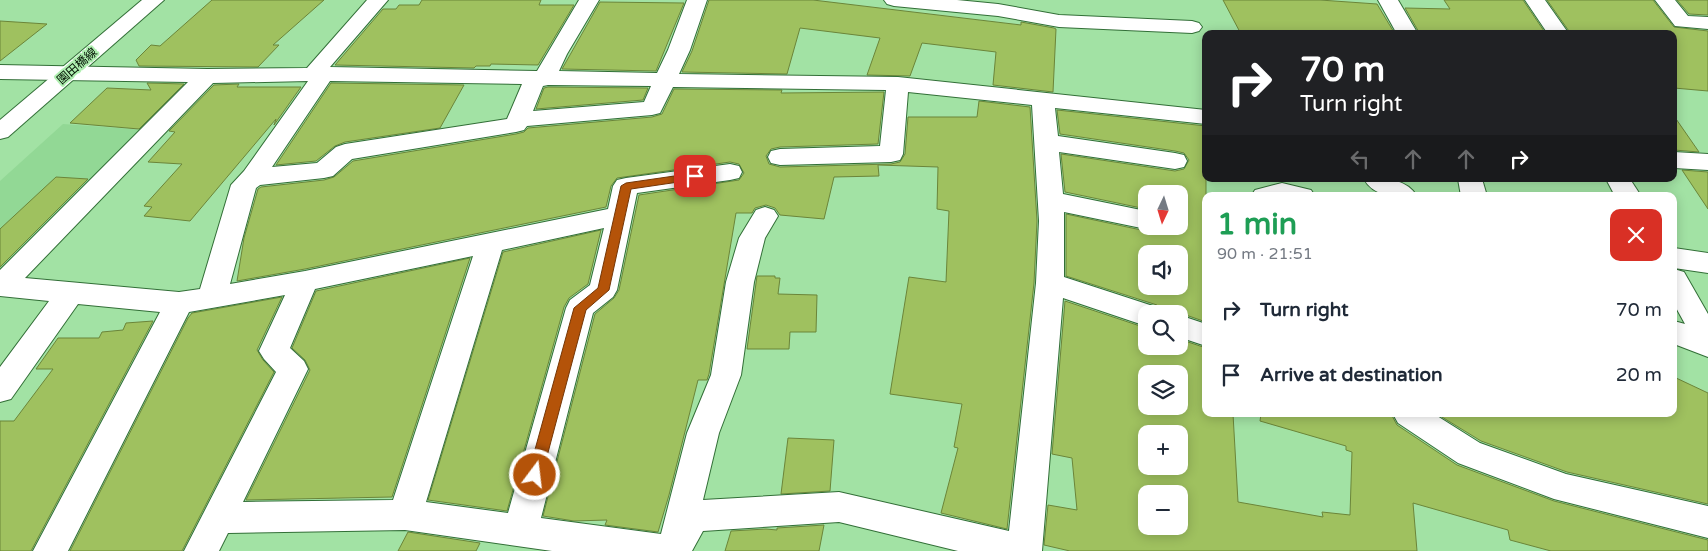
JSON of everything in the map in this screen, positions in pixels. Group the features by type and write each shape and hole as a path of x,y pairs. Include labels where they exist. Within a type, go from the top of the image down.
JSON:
{"street":[{"name":"園田橋線","path":"0,132 154,0"},
{"path":"212,297 244,185 253,177 318,74 378,0"},
{"path":"253,177 324,170 345,152 516,125 540,79 589,0"},
{"path":"518,120 652,108 679,50 696,0"},
{"path":"894,0 998,10 1060,21 1192,27"},
{"path":"1388,0 1406,30"},
{"path":"1536,0 1557,30"},
{"path":"1665,0 1682,22 1708,24"},
{"path":"0,72 207,76 318,74 898,84 1202,117"},
{"path":"0,286 207,76"},
{"path":"780,157 891,154 898,84"},
{"path":"674,551 693,516 840,507 1024,551 1050,283 1052,221 1043,99"},
{"path":"1046,142 1175,162"},
{"path":"1677,160 1708,162"},
{"path":"520,531 580,308 603,290 626,186 730,172"},
{"path":"1380,182 1397,192"},
{"path":"1050,200 1138,218"},
{"path":"0,286 179,303 306,281 618,216"},
{"path":"674,551 703,433 726,375 740,282 752,238 764,216"},
{"path":"405,515 490,244"},
{"path":"1677,258 1708,262"},
{"path":"201,551 293,369 274,352 306,281"},
{"path":"1050,283 1138,312"},
{"path":"1677,284 1708,340"},
{"path":"0,390 70,292"},
{"path":"50,551 179,303"},
{"path":"1188,329 1202,334"},
{"path":"1677,333 1708,346"},
{"path":"1414,417 1469,453 1566,489 1708,522"},
{"path":"217,518 405,515 666,551"}],"shaded area":[{"path":"63,124 146,130 9,267 0,270 0,181"}],"building":[{"path":"212,0 324,0 273,45 279,45 258,67 139,66 136,60 151,45 160,46"},
{"path":"422,0 541,0 539,5 574,5 538,65 491,64 490,66 476,66 474,68 335,65 383,9 396,9 399,5 419,5"},
{"path":"709,0 813,0 1021,25 1021,22 1054,28 1056,29 1053,92 993,85 996,52 922,43 910,76 867,75 880,38 800,28 787,74 682,72 692,51"},
{"path":"1223,0 1320,0 1377,4 1393,30 1239,30"},
{"path":"1444,0 1523,0 1543,30 1418,30 1405,8 1450,9"},
{"path":"1547,0 1653,0 1674,27 1708,31 1708,91 1677,88 1677,30 1568,30"},
{"path":"1677,0 1708,0 1708,15 1689,14"},
{"path":"600,2 684,3 656,71 562,69"},
{"path":"0,21 47,24 0,61"},
{"path":"147,83 184,84 139,129 70,123 107,88 151,90"},
{"path":"331,83 464,85 440,128 345,142 335,146 316,161 276,165"},
{"path":"239,84 237,87 301,87 274,125 276,119 190,221 144,216 152,207 144,206 182,164 148,162 175,132 169,131 214,85"},
{"path":"544,88 648,88 643,100 536,109"},
{"path":"674,89 782,90 781,93 884,92 878,144 780,147 771,149 766,156 769,164 780,167 891,164 900,162 905,154 908,117 977,117 979,101 1030,107 1037,221 1034,283 1007,529 941,513 958,448 954,447 962,404 890,394 909,277 946,282 949,211 937,209 938,167 878,165 879,176 834,177 824,219 780,215 775,208 766,205 755,208 752,213 736,213 709,374 707,380 698,380 658,532 605,525 607,520 574,521 543,516 595,314 614,298 619,290 639,195 739,180 744,173 739,164 730,162 617,178 611,186 606,207 305,269 237,281 244,238 258,189 261,187 324,180 334,177 353,161 516,134 524,132 528,128 652,117 662,114"},
{"path":"1057,110 1202,126 1202,182 1206,182 1206,192 1202,192 1202,321 1188,316 1188,305 1157,305 1066,276 1066,214 1138,229 1138,235 1188,235 1188,185 1138,185 1138,207 1065,192 1061,154 1175,171 1184,169 1189,160 1184,153 1060,134"},
{"path":"1677,120 1699,152 1677,150"},
{"path":"1682,170 1708,172 1708,209"},
{"path":"56,177 88,179 0,267 0,229"},
{"path":"601,230 588,284 569,298 564,307 507,511 428,500 503,252"},
{"path":"470,258 392,497 246,500 310,370 305,360 292,348 316,291"},
{"path":"757,276 775,276 775,278 780,278 778,294 817,295 816,332 790,332 789,349 747,349"},
{"path":"282,297 257,350 274,372 182,551 70,551 192,313"},
{"path":"1065,301 1138,325 1138,355 1188,355 1188,342 1202,347 1202,417 1233,417 1238,502 1323,517 1322,512 1350,515 1352,452 1346,450 1346,446 1260,421 1261,417 1393,417 1397,425 1457,465 1554,501 1708,540 1708,551 1551,551 1510,540 1508,530 1413,503 1417,551 1070,551 1044,545 1048,505 1077,510 1072,458 1052,454"},
{"path":"153,321 31,551 0,551 0,421 14,421 53,369 36,369 58,338 99,338 102,332 123,330 126,323"},
{"path":"1677,378 1708,393 1708,504 1567,472 1481,441 1442,417 1677,417"},
{"path":"788,438 834,440 830,491 781,494"},
{"path":"824,525 819,551 725,551 731,531 777,530 777,528"},
{"path":"408,532 480,543 476,551 398,551"}],"route":[{"path":"535,475 580,308 603,290 626,186 695,176"}]}
